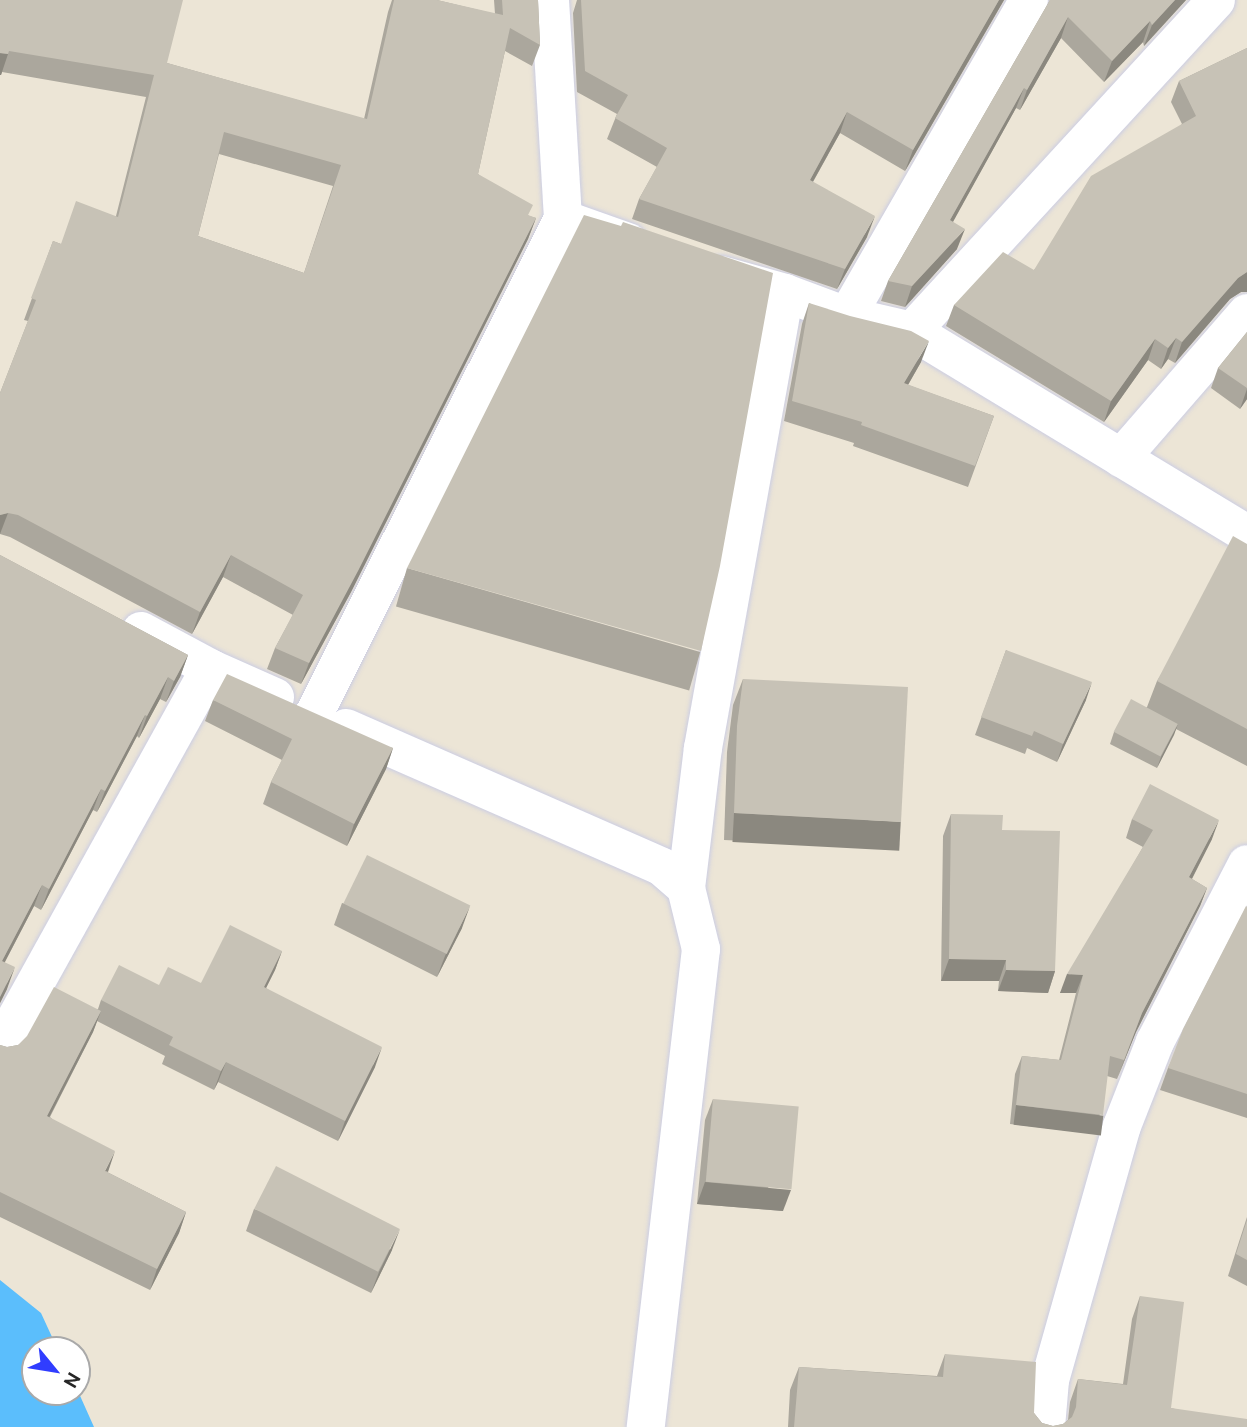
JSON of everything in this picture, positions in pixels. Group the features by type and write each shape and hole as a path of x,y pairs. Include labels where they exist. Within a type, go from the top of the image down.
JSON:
{"street":[{"path":"314,714 563,219 550,0"},
{"path":"847,316 1029,0"},
{"path":"912,331 1216,0"},
{"path":"563,219 847,316 912,331 1247,534"},
{"path":"646,1427 701,948 686,888 703,748 785,293"},
{"path":"1121,458 1247,313"},
{"path":"105,612 210,668 662,867 686,888"},
{"path":"0,1046 210,668"},
{"path":"1046,1427 1051,1380 1122,1126 1155,1042 1247,864"}],"water":[{"path":"0,1280 41,1313 52,1336 21,1336 21,1406 85,1406 94,1427 0,1427"}],"building":[{"path":"0,0 183,0 167,63 367,119 394,0 437,0 503,15 502,0 538,0 540,45 510,28 478,174 533,205 528,215 536,218 309,663 275,648 303,595 231,555 200,612 18,515 0,515 0,393 36,300 31,298 53,241 61,244 76,201 118,217 154,75 9,51 8,54 0,53","holes":["224,132 341,165 304,273 198,236"]},
{"path":"581,0 999,0 913,150 847,112 810,180 875,216 845,269 639,199 667,148 615,118 628,95 585,71"},
{"path":"1050,0 1175,0 1152,25 1150,21 1112,61 1068,17 1027,90 1024,88 950,220 965,229 912,286 888,281"},
{"path":"1247,48 1247,272 1238,278 1182,342 1176,338 1168,348 1155,339 1111,401 954,305 1003,252 1034,270 1091,176 1196,116 1179,81"},
{"path":"584,215 621,226 623,222 773,273 720,566 701,651 407,568"},
{"path":"809,303 911,331 929,341 904,383 994,416 975,466 861,425 862,422 792,401"},
{"path":"1247,332 1247,388 1218,368"},
{"path":"1233,536 1247,544 1247,729 1157,681"},
{"path":"0,555 188,655 174,681 168,677 105,791 101,789 49,889 42,885 2,961 15,967 0,997"},
{"path":"1006,650 1092,682 1063,744 1034,731 1032,736 981,717"},
{"path":"227,674 393,748 354,824 271,782 292,739 213,700"},
{"path":"743,679 908,687 901,822 734,813 737,726"},
{"path":"1131,699 1178,724 1160,757 1114,732"},
{"path":"1150,784 1219,820 1189,877 1207,888 1142,1013 1124,1060 1110,1056 1103,1115 1016,1105 1022,1056 1061,1060 1083,975 1067,974 1153,830 1132,819"},
{"path":"951,814 1003,815 1002,830 1060,831 1055,971 1006,970 1006,960 949,959"},
{"path":"367,855 470,905 447,954 343,904"},
{"path":"1246,906 1247,1094 1168,1068 1183,1029"},
{"path":"230,925 282,951 264,987 382,1047 345,1121 226,1062 221,1071 169,1045 173,1037 101,1000 119,965 159,985 168,967 201,983"},
{"path":"54,987 101,1011 47,1116 115,1151 105,1171 186,1212 157,1269 0,1192 0,1045 18,1045 27,1036"},
{"path":"713,1099 799,1106 791,1189 706,1182"},
{"path":"276,1166 400,1229 378,1272 254,1209"},
{"path":"1247,1220 1247,1260 1236,1254"},
{"path":"1140,1296 1184,1302 1171,1408 1247,1419 1247,1427 794,1427 799,1367 943,1377 945,1354 1036,1362 1034,1413 1042,1423 1053,1426 1063,1424 1072,1417 1076,1407 1078,1379 1127,1385"}]}
